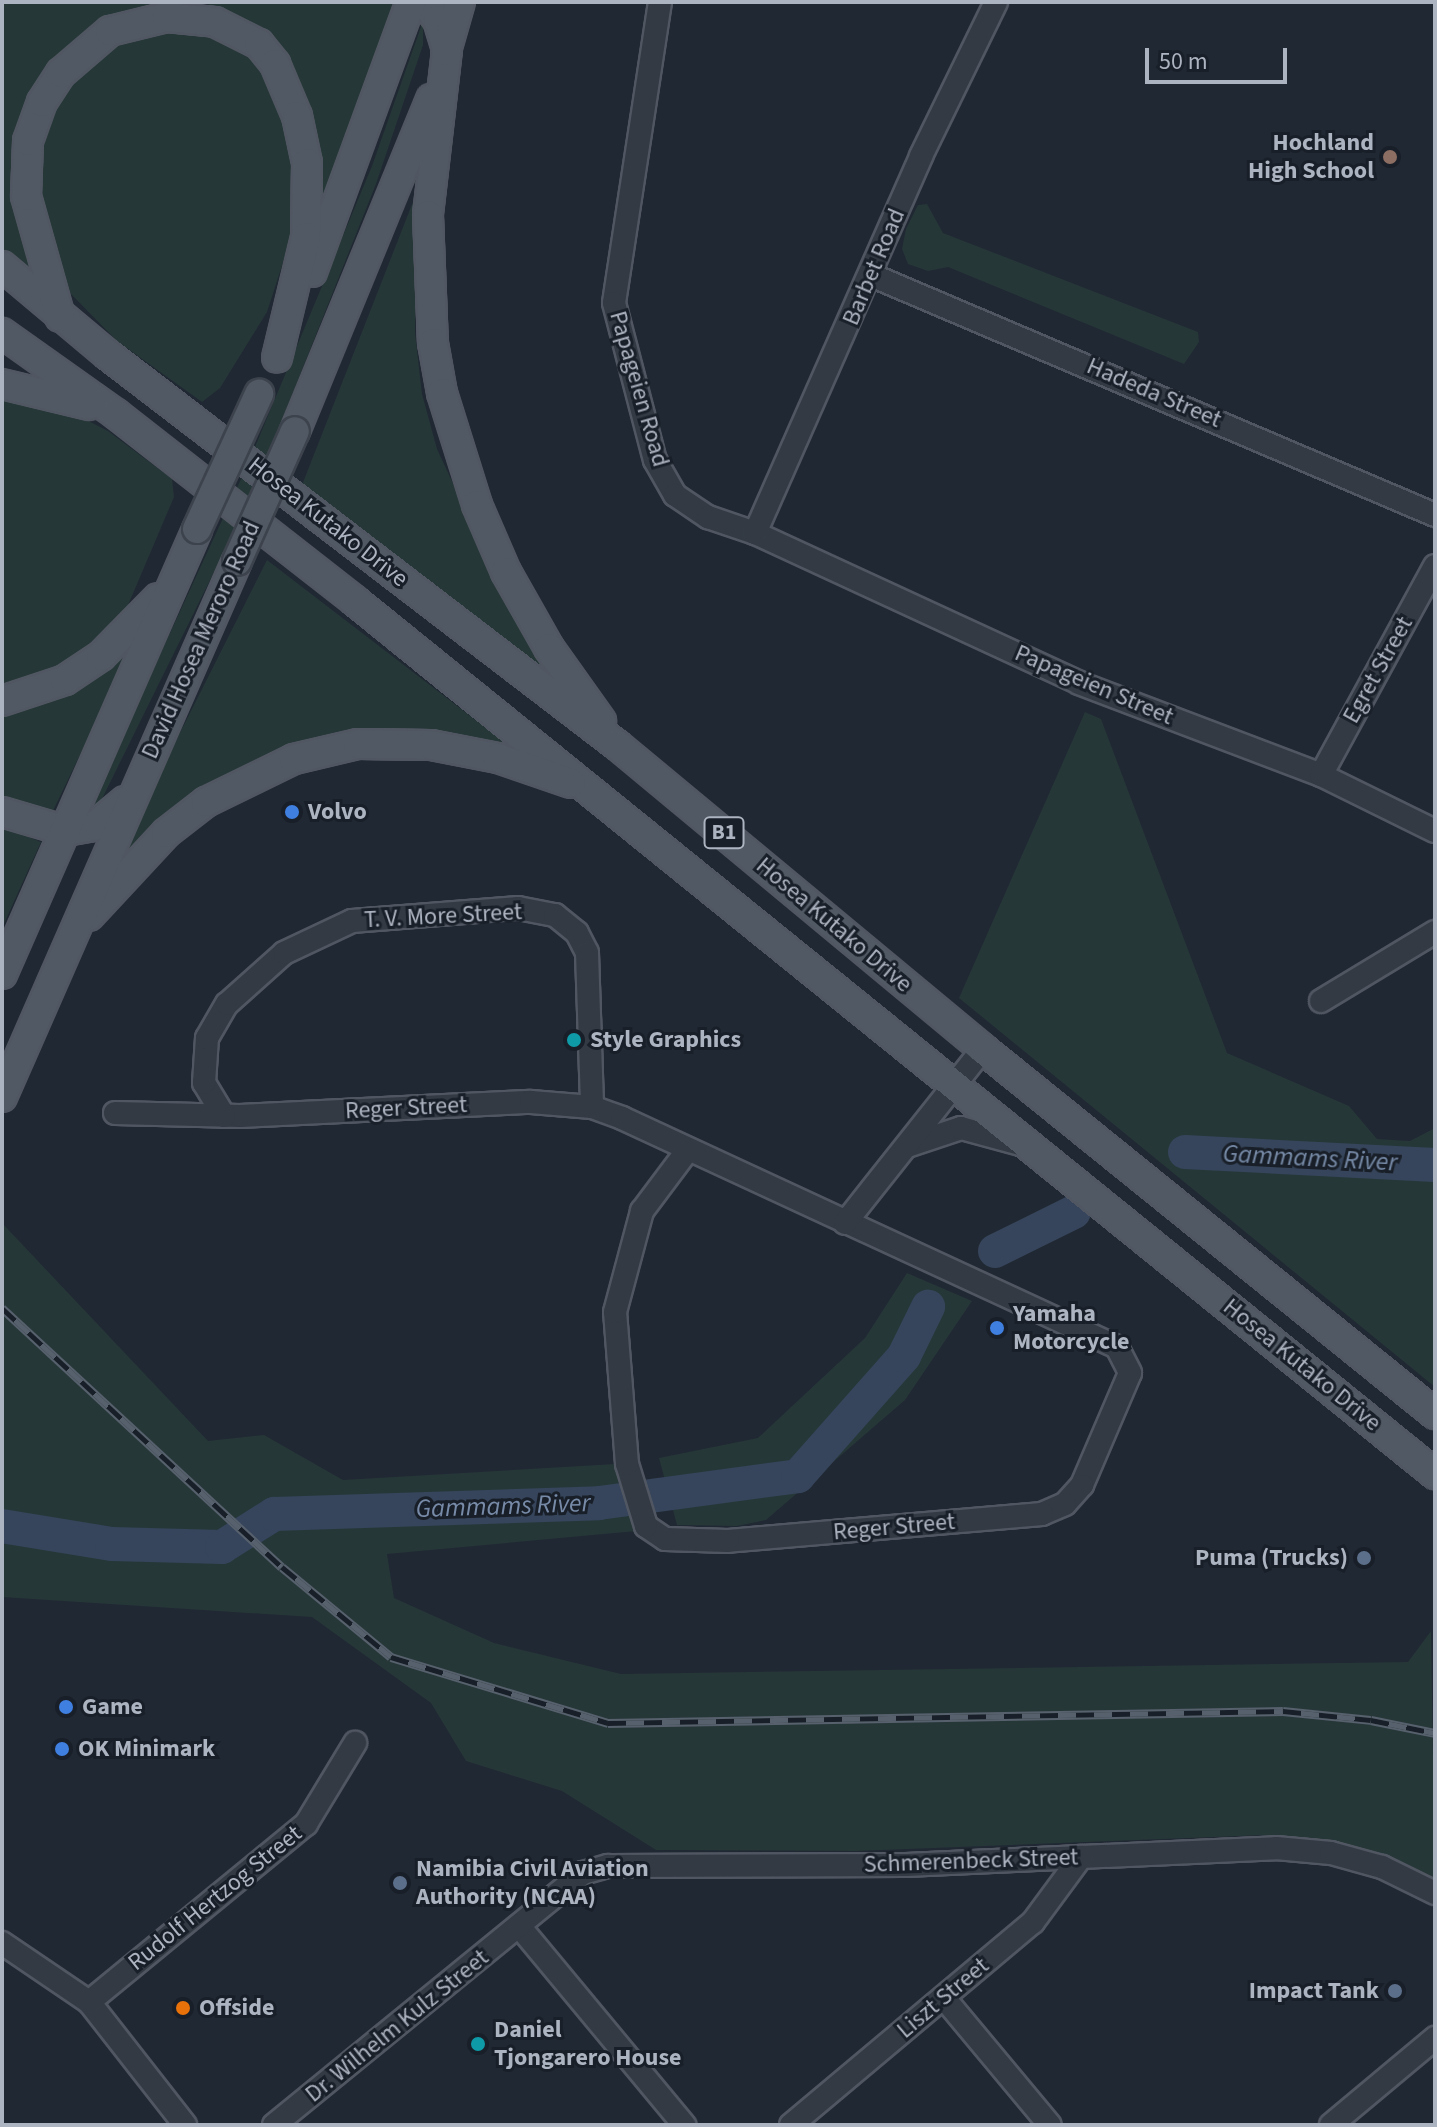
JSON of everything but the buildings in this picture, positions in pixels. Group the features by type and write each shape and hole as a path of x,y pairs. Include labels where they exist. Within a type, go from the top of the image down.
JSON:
{"main road":[{"name":"David Hosea Meroro Road","path":"2,974 197,529 277,358 386,83 411,2"},
{"path":"424,2 438,20 447,50 428,215 433,343 442,393 477,505 506,572 549,648 617,745"},
{"name":"David Hosea Meroro Road","path":"2,1097 131,795 295,431 447,50 460,2"},
{"path":"60,318 26,196 28,141 42,102 61,73 110,31 167,17 215,22 259,44 275,64 297,116 307,163 306,237 277,358"},
{"name":"Hosea Kutako Drive","path":"2,266 60,318 617,745 983,1049 1435,1414"},
{"name":"Hosea Kutako Drive","path":"2,333 116,414 587,788 1435,1474"},
{"path":"2,384 116,414"},
{"path":"2,701 65,680 101,656 176,577"},
{"path":"75,931 166,833 206,802 294,759 358,744 431,745 498,758 587,788"},
{"path":"2,812 66,831 95,826 131,795"}],"street":[{"name":"Papageien Road","path":"660,2 614,276 616,321 655,460 675,495 708,517 755,533"},
{"name":"Barbet Road","path":"755,533 921,156 996,2"},
{"name":"Hadeda Street","path":"871,275 1435,515"},
{"name":"Papageien Street","path":"755,533 1079,683 1321,775 1435,831"},
{"name":"Egret Street","path":"1321,775 1435,566"},
{"name":"T. V. More Street","path":"224,1116 204,1083 207,1038 227,1004 284,953 352,921 518,908 555,915 577,933 587,953 592,1107"},
{"path":"1321,1001 1435,932"},
{"path":"845,1223 983,1049"},
{"name":"Reger Street","path":"115,1113 224,1116 531,1102 592,1107 1122,1352 1130,1373 1082,1485 1065,1504 1042,1514 728,1541 665,1539 646,1526 636,1506 627,1464 615,1312 642,1211 687,1151"},
{"path":"905,1147 961,1128 1036,1149"},
{"name":"Rudolf Hertzog Street","path":"89,2002 306,1824 355,1743"},
{"name":"Schmerenbeck Street","path":"519,1926 583,1873 608,1866 906,1865 1224,1848 1331,1853 1382,1867 1435,1893"},
{"name":"Liszt Street","path":"791,2125 1033,1922 1081,1857"},
{"path":"519,1926 684,2125"},
{"name":"Dr. Wilhelm Kulz Street","path":"274,2125 519,1926"},
{"path":"2,1943 89,2002 185,2125"},
{"path":"944,1998 1050,2125"},
{"path":"1331,2125 1435,2038"}],"shaded area":[{"path":"2,2 158,2 124,11 87,33 33,96 15,136 11,193 34,280 2,249"},
{"path":"188,2 395,2 316,225 308,104 293,72 275,44 255,26 207,4"},
{"path":"423,21 423,45 376,184 253,493 99,805 83,822 247,466 372,166"},
{"path":"190,25 244,47 266,70 291,135 297,219 267,312 220,388 202,402 117,341 68,291 56,269 36,193 43,123 62,91 122,39"},
{"path":"418,189 415,333 422,394 437,449 502,589 560,682 302,485"},
{"path":"927,204 943,233 1198,332 1199,342 1184,364 948,267 928,271 908,264 902,249 906,229 918,205"},
{"path":"2,396 69,411 108,431 172,479 174,497 123,617 73,664 2,694"},
{"path":"267,560 517,752 343,740 115,862"},
{"path":"136,639 49,819 2,803 2,713 30,709 68,693"},
{"path":"1085,712 1101,719 1227,1053 1349,1106 1377,1139 1410,1141 1435,1128 1435,1387 959,998"},
{"path":"2,826 41,842 2,928"},
{"path":"2,1223 208,1441 264,1435 343,1480 615,1464 621,1497 637,1531 387,1554 394,1598 494,1643 621,1674 1408,1662 1431,1631 1435,1879 1384,1856 1266,1835 856,1851 656,1850 562,1791 466,1761 431,1703 312,1617 2,1597"},
{"path":"907,1273 972,1301 905,1400 766,1520 737,1526 677,1525 659,1458 758,1438 865,1338"}],"waterway":[{"name":"Gammams River","path":"1185,1152 1435,1165"},
{"name":"Gammams River","path":"995,1251 1074,1212"},
{"name":"Gammams River","path":"2,1526 112,1544 222,1547 274,1514 599,1503 798,1476 904,1356 928,1307"}],"railway":[{"path":"2,1308 282,1567 391,1657 608,1723 1283,1711 1371,1720 1435,1733"}],"place":[{"name":"Hochland High School","path":"1390,157"},
{"name":"Volvo","path":"292,812"},
{"name":"Style Graphics","path":"574,1040"},
{"name":"Yamaha Motorcycle","path":"997,1328"},
{"name":"Puma (Trucks)","path":"1364,1558"},
{"name":"Game","path":"66,1707"},
{"name":"OK Minimark","path":"62,1749"},
{"name":"Namibia Civil Aviation Authority (NCAA)","path":"400,1883"},
{"name":"Impact Tank","path":"1395,1991"},
{"name":"Offside","path":"183,2008"},
{"name":"Daniel Tjongarero House","path":"478,2044"}]}
